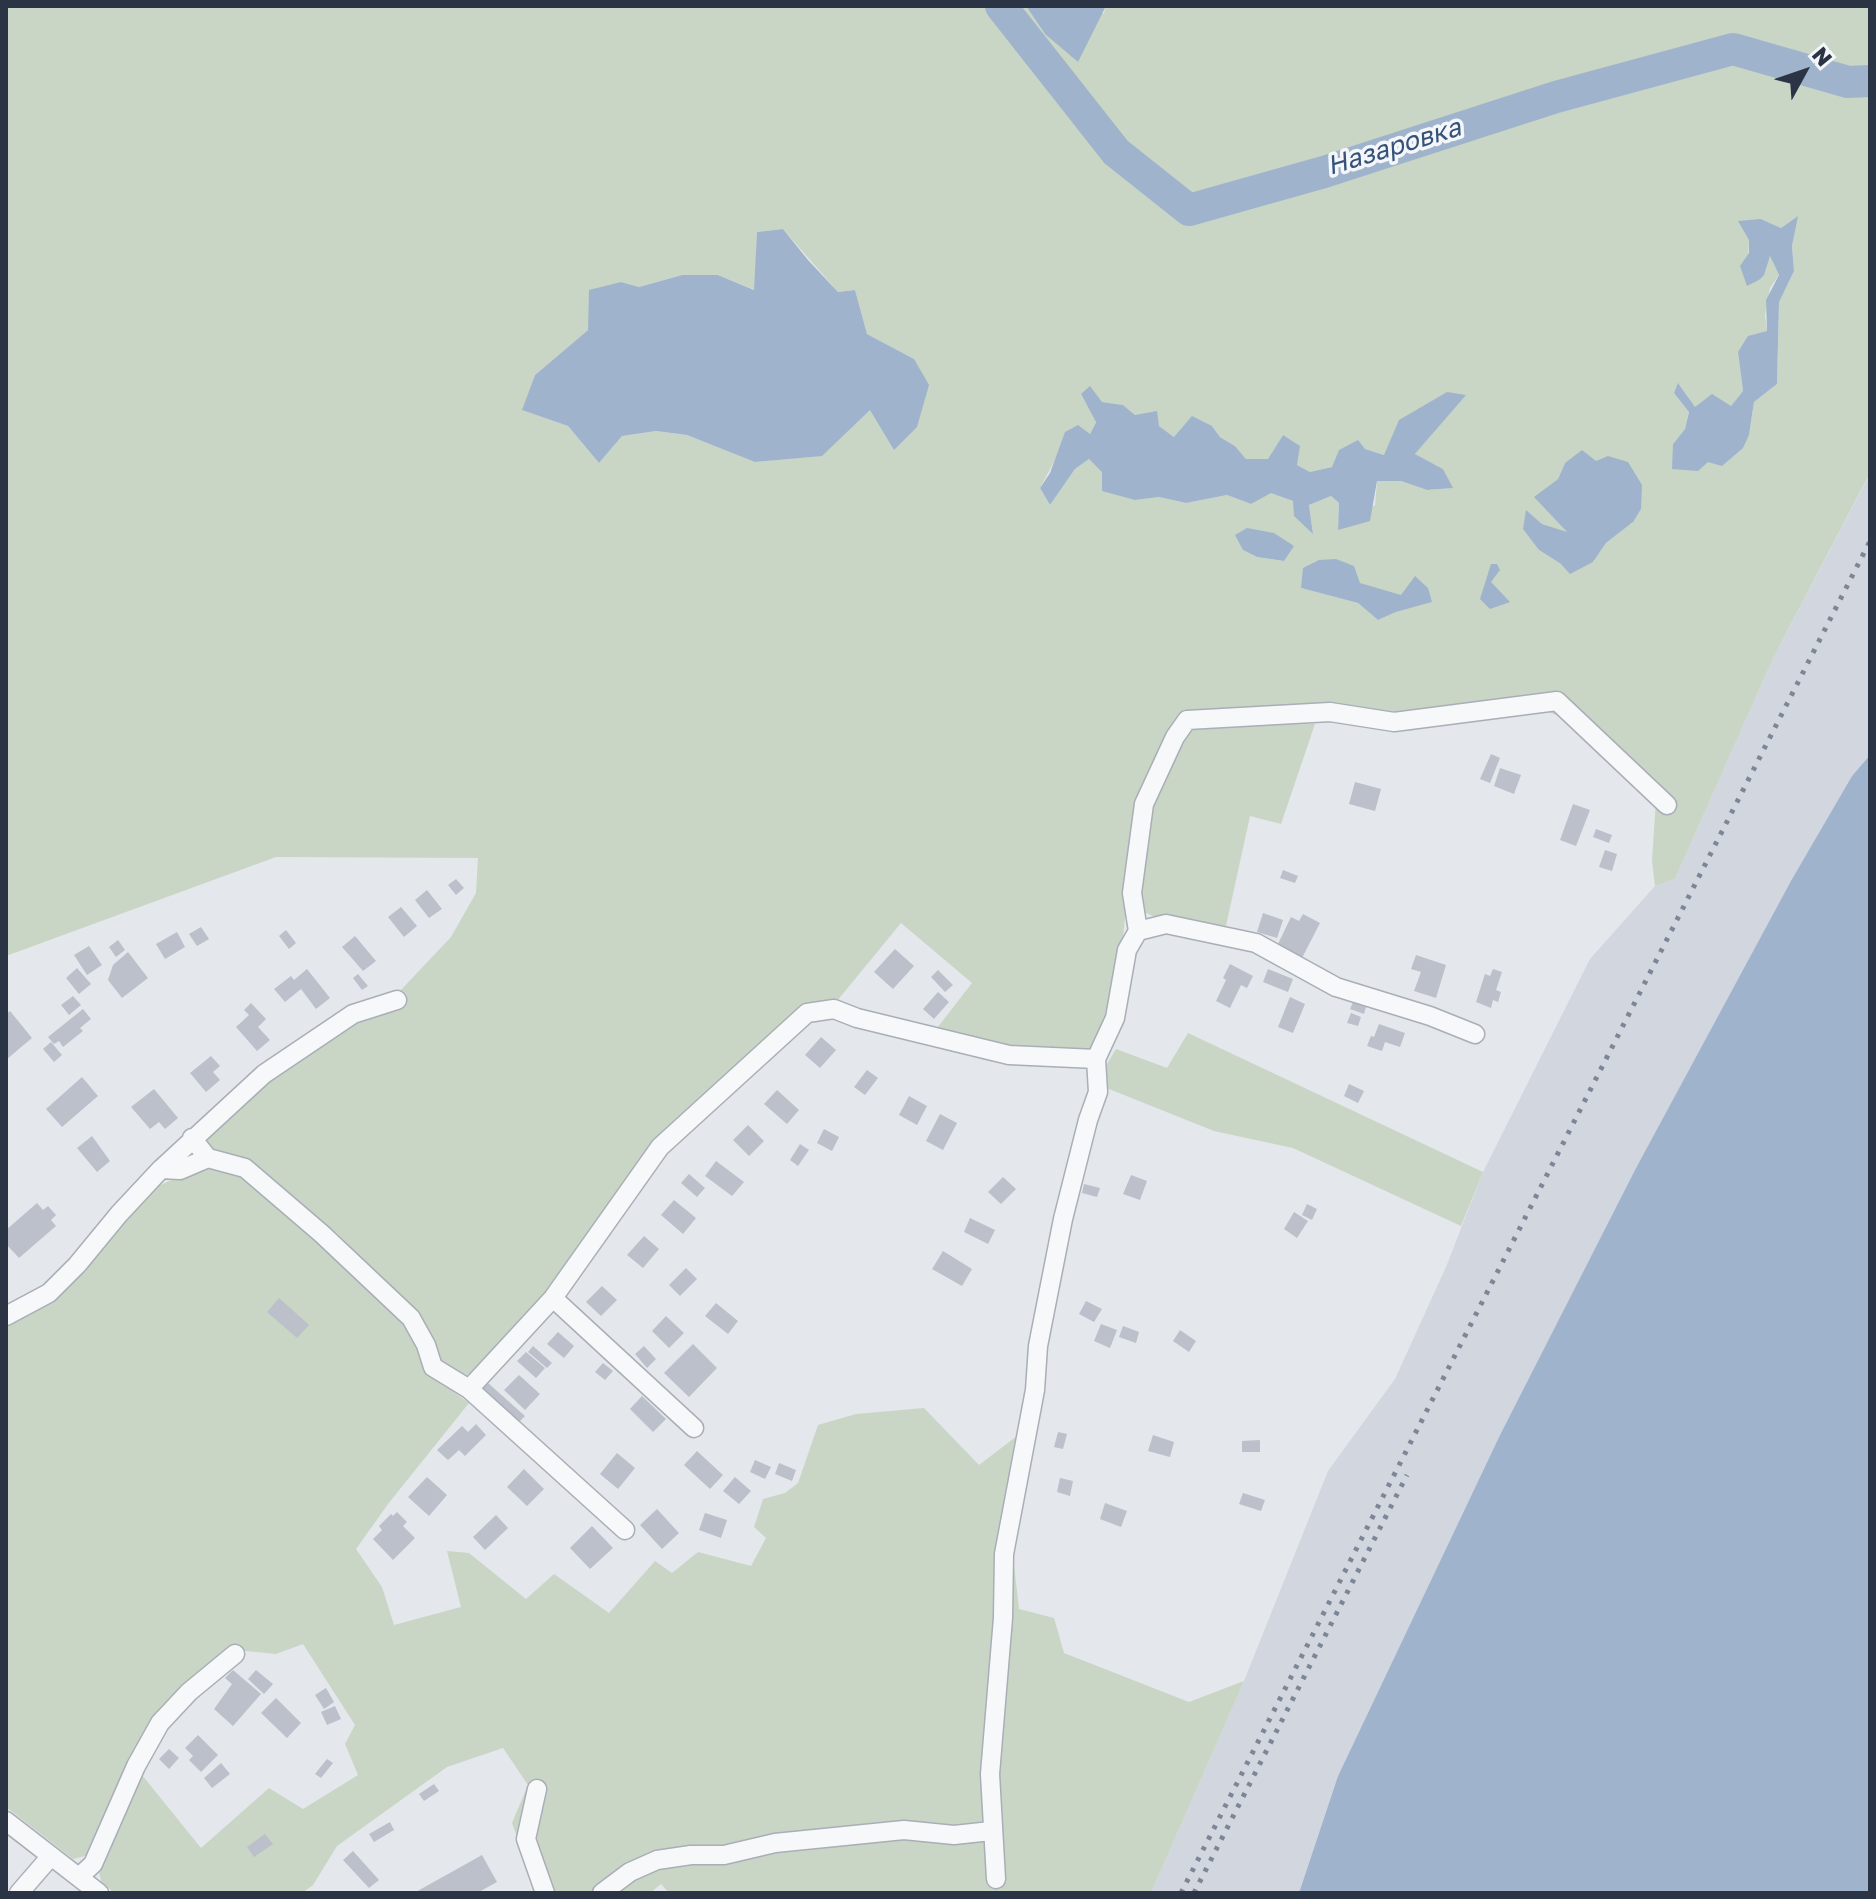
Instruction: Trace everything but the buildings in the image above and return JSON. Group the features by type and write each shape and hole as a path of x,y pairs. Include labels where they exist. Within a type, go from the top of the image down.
{"street":[{"path":"996,1879 990,1774 1003,1618 1004,1554 1035,1390 1038,1346 1047,1297 1066,1205 1098,1092 1096,1059 1115,1018 1127,950 1138,931 1132,893 1144,804 1175,737 1187,720 1330,712 1394,722 1557,701 1667,805"},
{"path":"1138,931 1166,924 1256,943 1336,987 1430,1016 1475,1034"},
{"path":"8,1309 49,1293 161,1169 264,1074 353,1014 397,1000"},
{"path":"469,1389 553,1298 660,1147 807,1013 834,1009 857,1018 1009,1055 1096,1059"},
{"path":"192,1138 208,1158 245,1168 322,1234 411,1318 426,1345 433,1367 469,1389 625,1530"},
{"path":"161,1169 180,1170 208,1158"},
{"path":"553,1298 694,1428"},
{"path":"80,1876 93,1864 104,1843 136,1766 160,1723 189,1692 235,1654"},
{"path":"537,1789 526,1839 545,1893"},
{"path":"6,1821 99,1893"},
{"path":"602,1893 630,1872 657,1860 691,1855 724,1855 775,1843 904,1830 954,1835 991,1831"},
{"path":"19,1893 51,1856"}],"shaded area":[{"path":"1870,474 1870,755 1852,776 1792,879 1636,1168 1500,1435 1338,1776 1299,1893 1151,1893 1244,1681 1328,1471 1395,1379 1446,1267 1483,1172 1590,959 1655,886 1675,879 1774,656"}],"green space":[{"path":"6,6 1026,6 1045,34 1104,13 1106,6 1870,6 1870,473 1774,656 1675,879 1655,886 1652,861 1656,800 1562,717 1546,711 1393,717 1333,707 1195,710 1173,732 1127,895 1122,949 1109,1015 1092,1048 1082,1054 1020,1049 934,1032 972,983 901,923 837,1001 720,1085 548,1292 473,1373 461,1376 442,1365 418,1318 338,1234 294,1201 212,1151 205,1142 210,1133 267,1078 355,1019 397,1008 400,991 451,937 476,893 478,858 276,857 6,956","holes":["1797,217 1792,246 1794,271 1779,301 1777,384 1754,402 1749,435 1708,462 1673,444 1685,429 1689,411 1674,393 1679,384 1695,408 1731,406 1743,391 1738,352 1767,331 1765,315 1770,288 1779,275 1770,255 1759,280 1747,285 1749,240 1761,219 1781,228","783,229 838,292 855,290 867,334 914,359 870,409 822,455 756,462 687,435 656,431 622,436 599,463 568,426 523,410 535,375 588,330 621,282 639,287 682,275 718,275 755,290 757,232","1081,394 1102,402 1123,405 1174,437 1212,426 1246,459 1268,460 1283,435 1297,465 1310,472 1332,467 1365,449 1384,455 1465,395 1415,454 1443,469 1452,488 1427,490 1401,481 1377,481 1375,505 1338,529 1339,503 1331,496 1309,505 1313,533 1293,501 1270,492 1251,504 1227,495 1186,503 1159,497 1135,500 1089,459 1075,469 1050,505 1040,488 1058,454 1090,434 1096,421","1596,461 1633,522 1606,543 1593,562 1561,564 1539,550 1526,511 1542,524 1568,533 1535,497 1558,479 1565,463","1294,545 1283,561 1257,557 1243,550","1360,583 1431,602 1378,620 1358,603 1301,588"]},
{"path":"1315,724 1281,824 1250,816 1226,926 1157,918 1142,911 1139,896 1151,804 1180,738 1195,727 1211,725"},
{"path":"1188,1033 1483,1172 1461,1226 1293,1148 1214,1131 1104,1087 1107,1064 1116,1049 1167,1068"},
{"path":"208,1167 236,1172 325,1244 414,1335 423,1362 437,1380 469,1403 356,1549 382,1587 394,1625 461,1607 447,1551 469,1553 526,1599 554,1574 609,1613 655,1561 672,1573 698,1552 751,1566 766,1538 754,1527 763,1499 785,1493 798,1483 818,1425 856,1414 924,1408 979,1465 1017,1436 1031,1443 1013,1556 1019,1609 1054,1618 1064,1653 1189,1702 1244,1681 1151,1893 669,1893 661,1884 650,1893 537,1893 512,1823 528,1785 503,1748 447,1767 337,1846 313,1885 302,1893 114,1893 101,1881 99,1871 142,1775 201,1848 269,1788 303,1809 358,1775 345,1744 355,1725 303,1644 276,1654 226,1649 187,1681 156,1715 100,1842 85,1856 73,1859 6,1807 6,1326 152,1189"}],"water":[{"path":"1026,6 1106,6 1078,62 1045,34"},
{"path":"1798,216 1792,246 1794,271 1779,302 1777,384 1754,402 1749,435 1743,448 1722,466 1708,462 1698,471 1672,469 1673,444 1685,429 1689,412 1674,393 1678,383 1695,407 1712,394 1731,406 1743,391 1738,352 1748,336 1767,331 1766,300 1779,275 1770,256 1764,275 1747,286 1740,266 1749,253 1749,240 1738,221 1761,219 1781,228"},
{"path":"783,229 838,292 855,290 867,334 914,359 929,385 917,427 894,450 870,410 822,456 755,462 687,435 656,431 622,436 599,463 568,426 522,410 535,375 588,330 589,290 621,282 639,287 682,275 718,275 754,290 757,232"},
{"path":"1090,386 1102,402 1123,405 1135,415 1157,411 1159,426 1174,437 1192,416 1212,426 1246,459 1268,459 1283,435 1300,446 1297,465 1310,472 1332,467 1339,450 1358,440 1365,449 1384,455 1399,420 1447,392 1466,395 1415,454 1443,469 1453,488 1427,490 1401,481 1377,481 1370,521 1338,530 1339,503 1331,496 1309,505 1313,534 1294,516 1293,501 1271,493 1251,504 1227,495 1186,503 1159,497 1135,500 1102,491 1102,472 1089,459 1075,469 1050,505 1040,488 1050,473 1065,432 1078,425 1090,434 1096,422 1081,394"},
{"path":"1582,450 1596,461 1608,456 1628,462 1642,485 1641,509 1633,522 1606,543 1593,562 1570,574 1539,550 1523,529 1526,510 1542,524 1567,532 1534,497 1558,479 1565,463"},
{"path":"1247,528 1274,533 1294,546 1284,561 1257,557 1243,550 1235,535"},
{"path":"1336,559 1354,566 1360,583 1401,595 1415,576 1428,588 1432,602 1378,620 1358,603 1301,588 1303,568 1319,560"},
{"path":"1491,564 1497,564 1500,570 1491,582 1510,602 1490,609 1480,599"},
{"path":"1870,755 1870,1893 1299,1893 1338,1776 1500,1435 1636,1168 1792,879 1852,776"}],"waterway":[{"name":"Назаровка","path":"1001,6 1116,152 1189,210 1324,172 1556,97 1733,49 1848,82 1870,81"}],"railway":[{"path":"1181,1893 1870,541"},
{"path":"1194,1893 1407,1475"}]}
